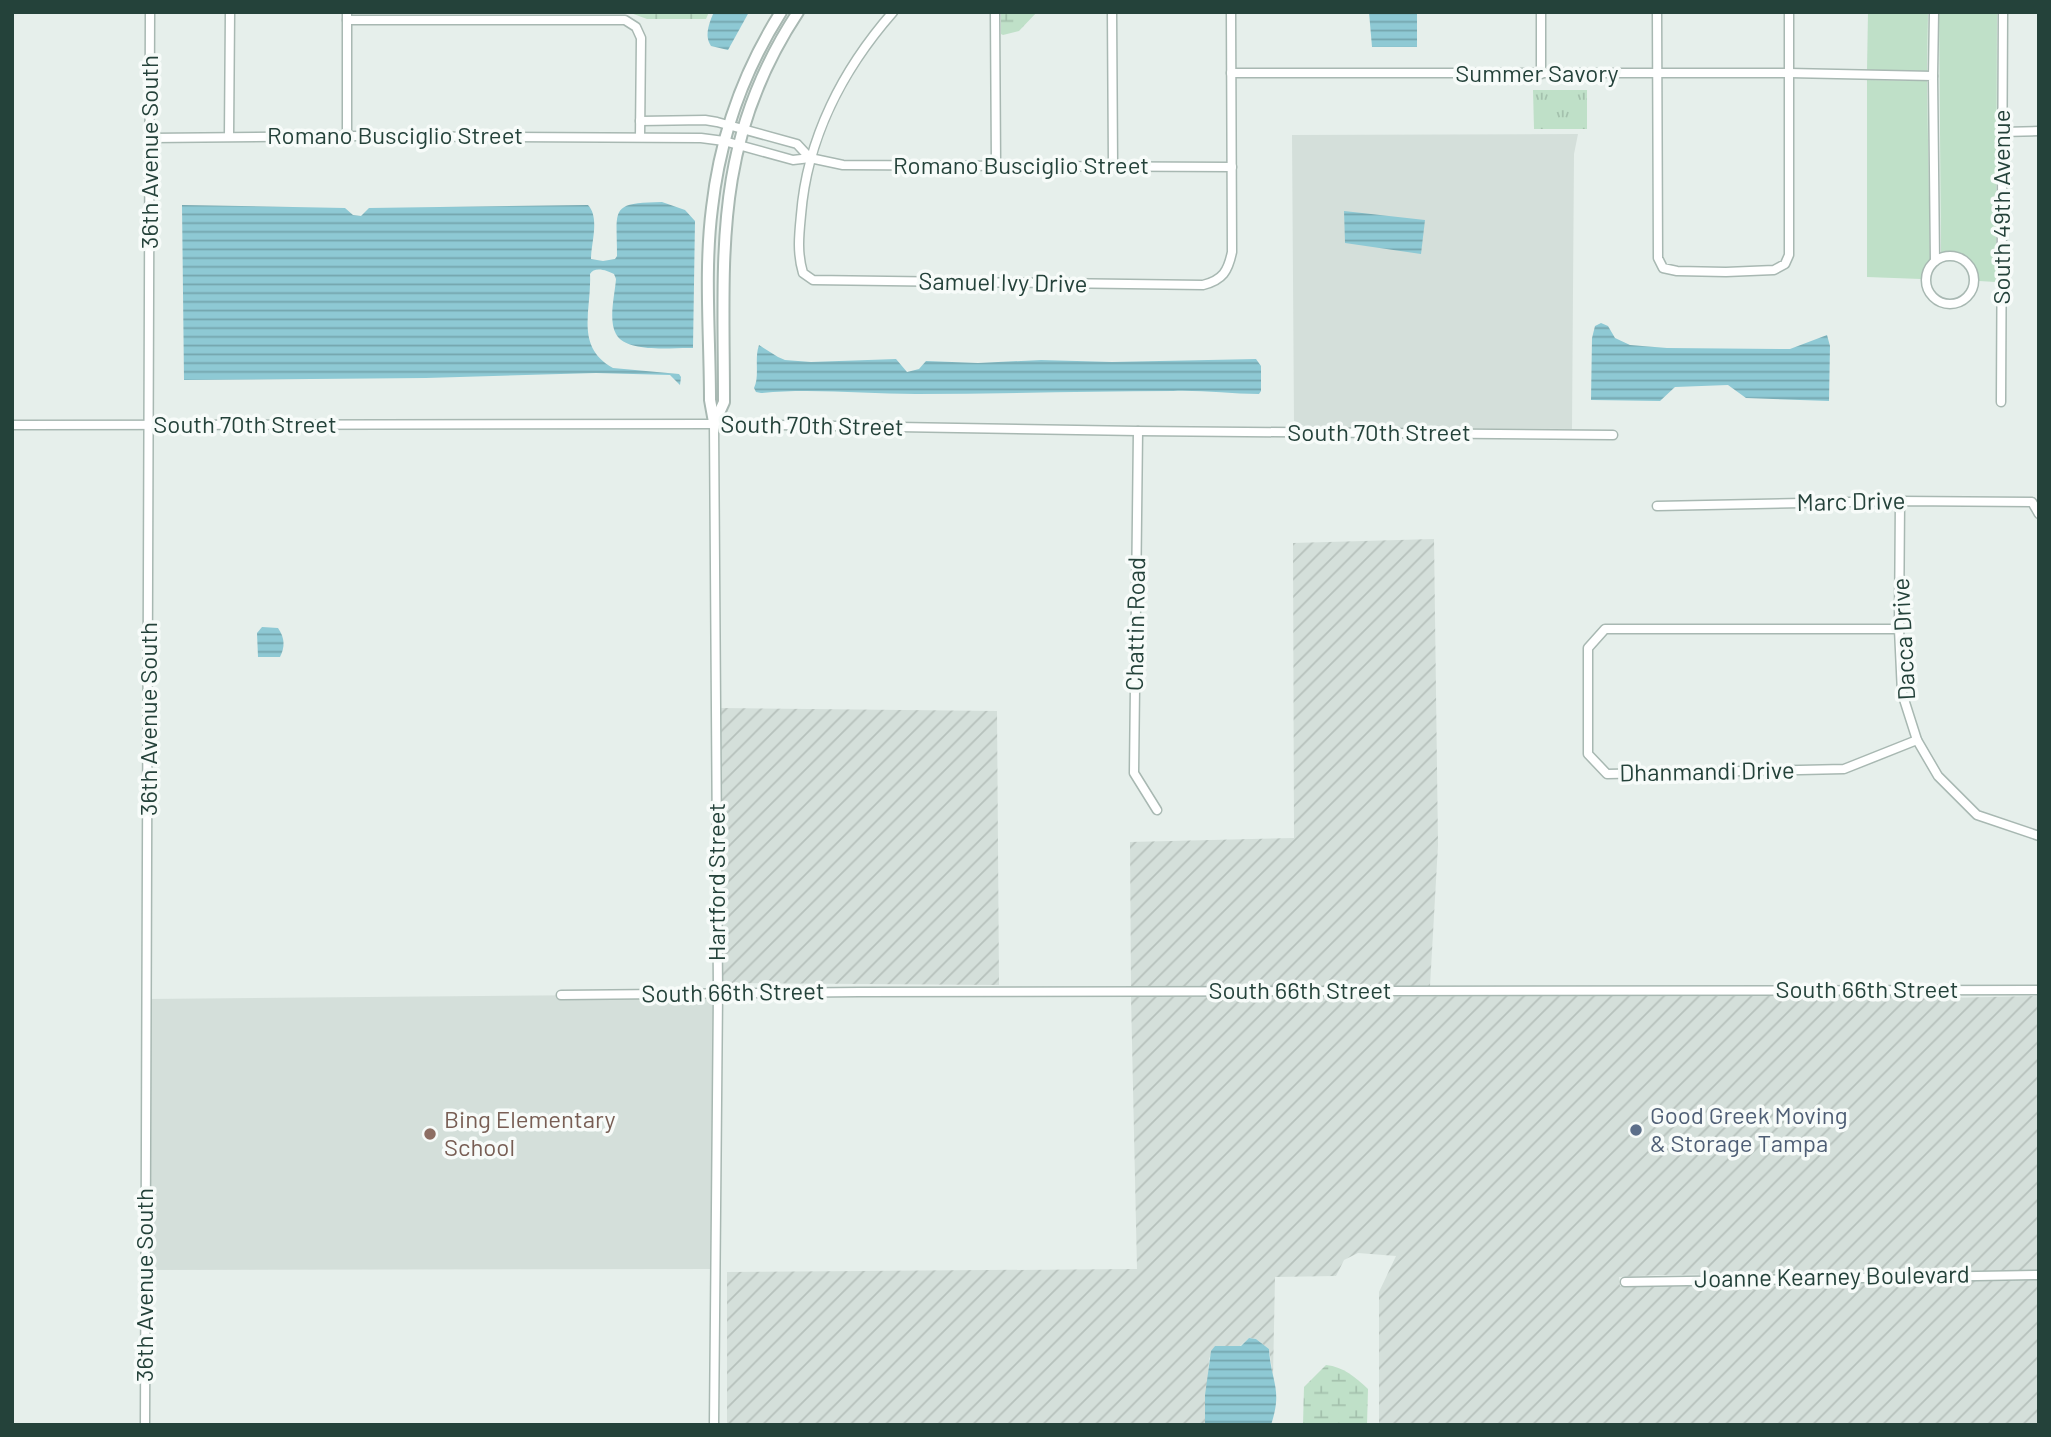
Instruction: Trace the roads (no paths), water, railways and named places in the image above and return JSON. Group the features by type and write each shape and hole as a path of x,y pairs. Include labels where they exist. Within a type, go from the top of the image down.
{"street":[{"name":"36th Avenue South","path":"145,1425 150,12"},
{"path":"229,136 230,12"},
{"path":"714,424 710,400 710,227 714,189 728,125 752,64 780,12"},
{"path":"714,424 724,401 725,223 737,145 765,68 798,12"},
{"name":"Samuel Ivy Drive","path":"893,12 861,51 845,77 810,158 802,198 798,246 803,273 813,280 1190,285 1215,282 1223,277 1233,252 1231,12"},
{"path":"996,12 996,165"},
{"path":"1112,12 1113,166"},
{"path":"1541,12 1541,74"},
{"path":"1657,12 1658,257 1663,268 1677,271 1726,272 1774,270 1784,264 1789,255 1789,12"},
{"path":"1934,12 1935,261 1930,267 1926,282 1932,296 1945,304 1960,302 1973,284 1973,275 1965,262 1950,257 1935,261"},
{"name":"South 49th Avenue","path":"2001,402 2003,12"},
{"path":"346,136 346,16 625,20 636,27 640,38 640,137"},
{"name":"Summer Savory","path":"1231,72 1657,75 1789,73 1933,76"},
{"name":"Romano Busciglio Street","path":"640,121 705,120 728,125 797,144 810,158"},
{"path":"2003,132 2039,131"},
{"name":"Romano Busciglio Street","path":"150,138 701,138 724,141 793,160 810,158 843,165 1232,167"},
{"name":"South 70th Street","path":"12,425 714,424 1138,432 1612,435"},
{"name":"Hartford Street","path":"714,424 718,993 714,1425"},
{"name":"Chattin Road","path":"1138,432 1134,773 1157,810"},
{"name":"Marc Drive","path":"1657,506 1900,501 2032,502 2039,514"},
{"name":"Dacca Drive","path":"1900,501 1899,629 1902,693 1917,740 1938,776 1977,815 2039,836"},
{"name":"Dhanmandi Drive","path":"1899,629 1605,629 1588,648 1588,754 1607,774 1844,769 1917,740"},
{"name":"South 66th Street","path":"561,995 2039,990"},
{"name":"Joanne Kearney Boulevard","path":"1625,1282 2039,1275"}],"water":[{"path":"714,12 749,12 728,50 711,46 709,42 708,29"},
{"path":"1369,12 1417,12 1417,47 1372,47"},
{"path":"662,202 685,210 695,221 693,348 640,347 622,340 616,334 612,322 616,279 614,274 598,269 590,274 589,338 601,359 613,368 679,374 680,385 670,375 596,373 426,378 184,380 182,205 345,208 353,215 361,216 369,208 588,205 594,217 591,259 603,261 615,259 617,256 617,218 624,207"},
{"path":"1344,211 1425,220 1421,254 1345,243"},
{"path":"1601,323 1608,326 1615,338 1630,345 1667,348 1790,349 1827,335 1830,346 1829,401 1746,398 1728,385 1675,387 1660,401 1591,400 1592,338 1595,326"},
{"path":"759,345 785,360 811,362 896,359 907,372 919,369 926,361 978,363 1256,359 1261,366 1261,391 1259,394 1184,391 761,393 754,388"},
{"path":"262,627 278,628 284,642 280,657 258,657 257,633"},
{"path":"1249,1338 1256,1339 1269,1349 1276,1394 1271,1425 1205,1425 1205,1395 1211,1351 1215,1346 1241,1346"}],"place":[{"name":"Good Greek Moving & Storage Tampa","path":"1636,1130"},
{"name":"Bing Elementary School","path":"430,1134"}]}
